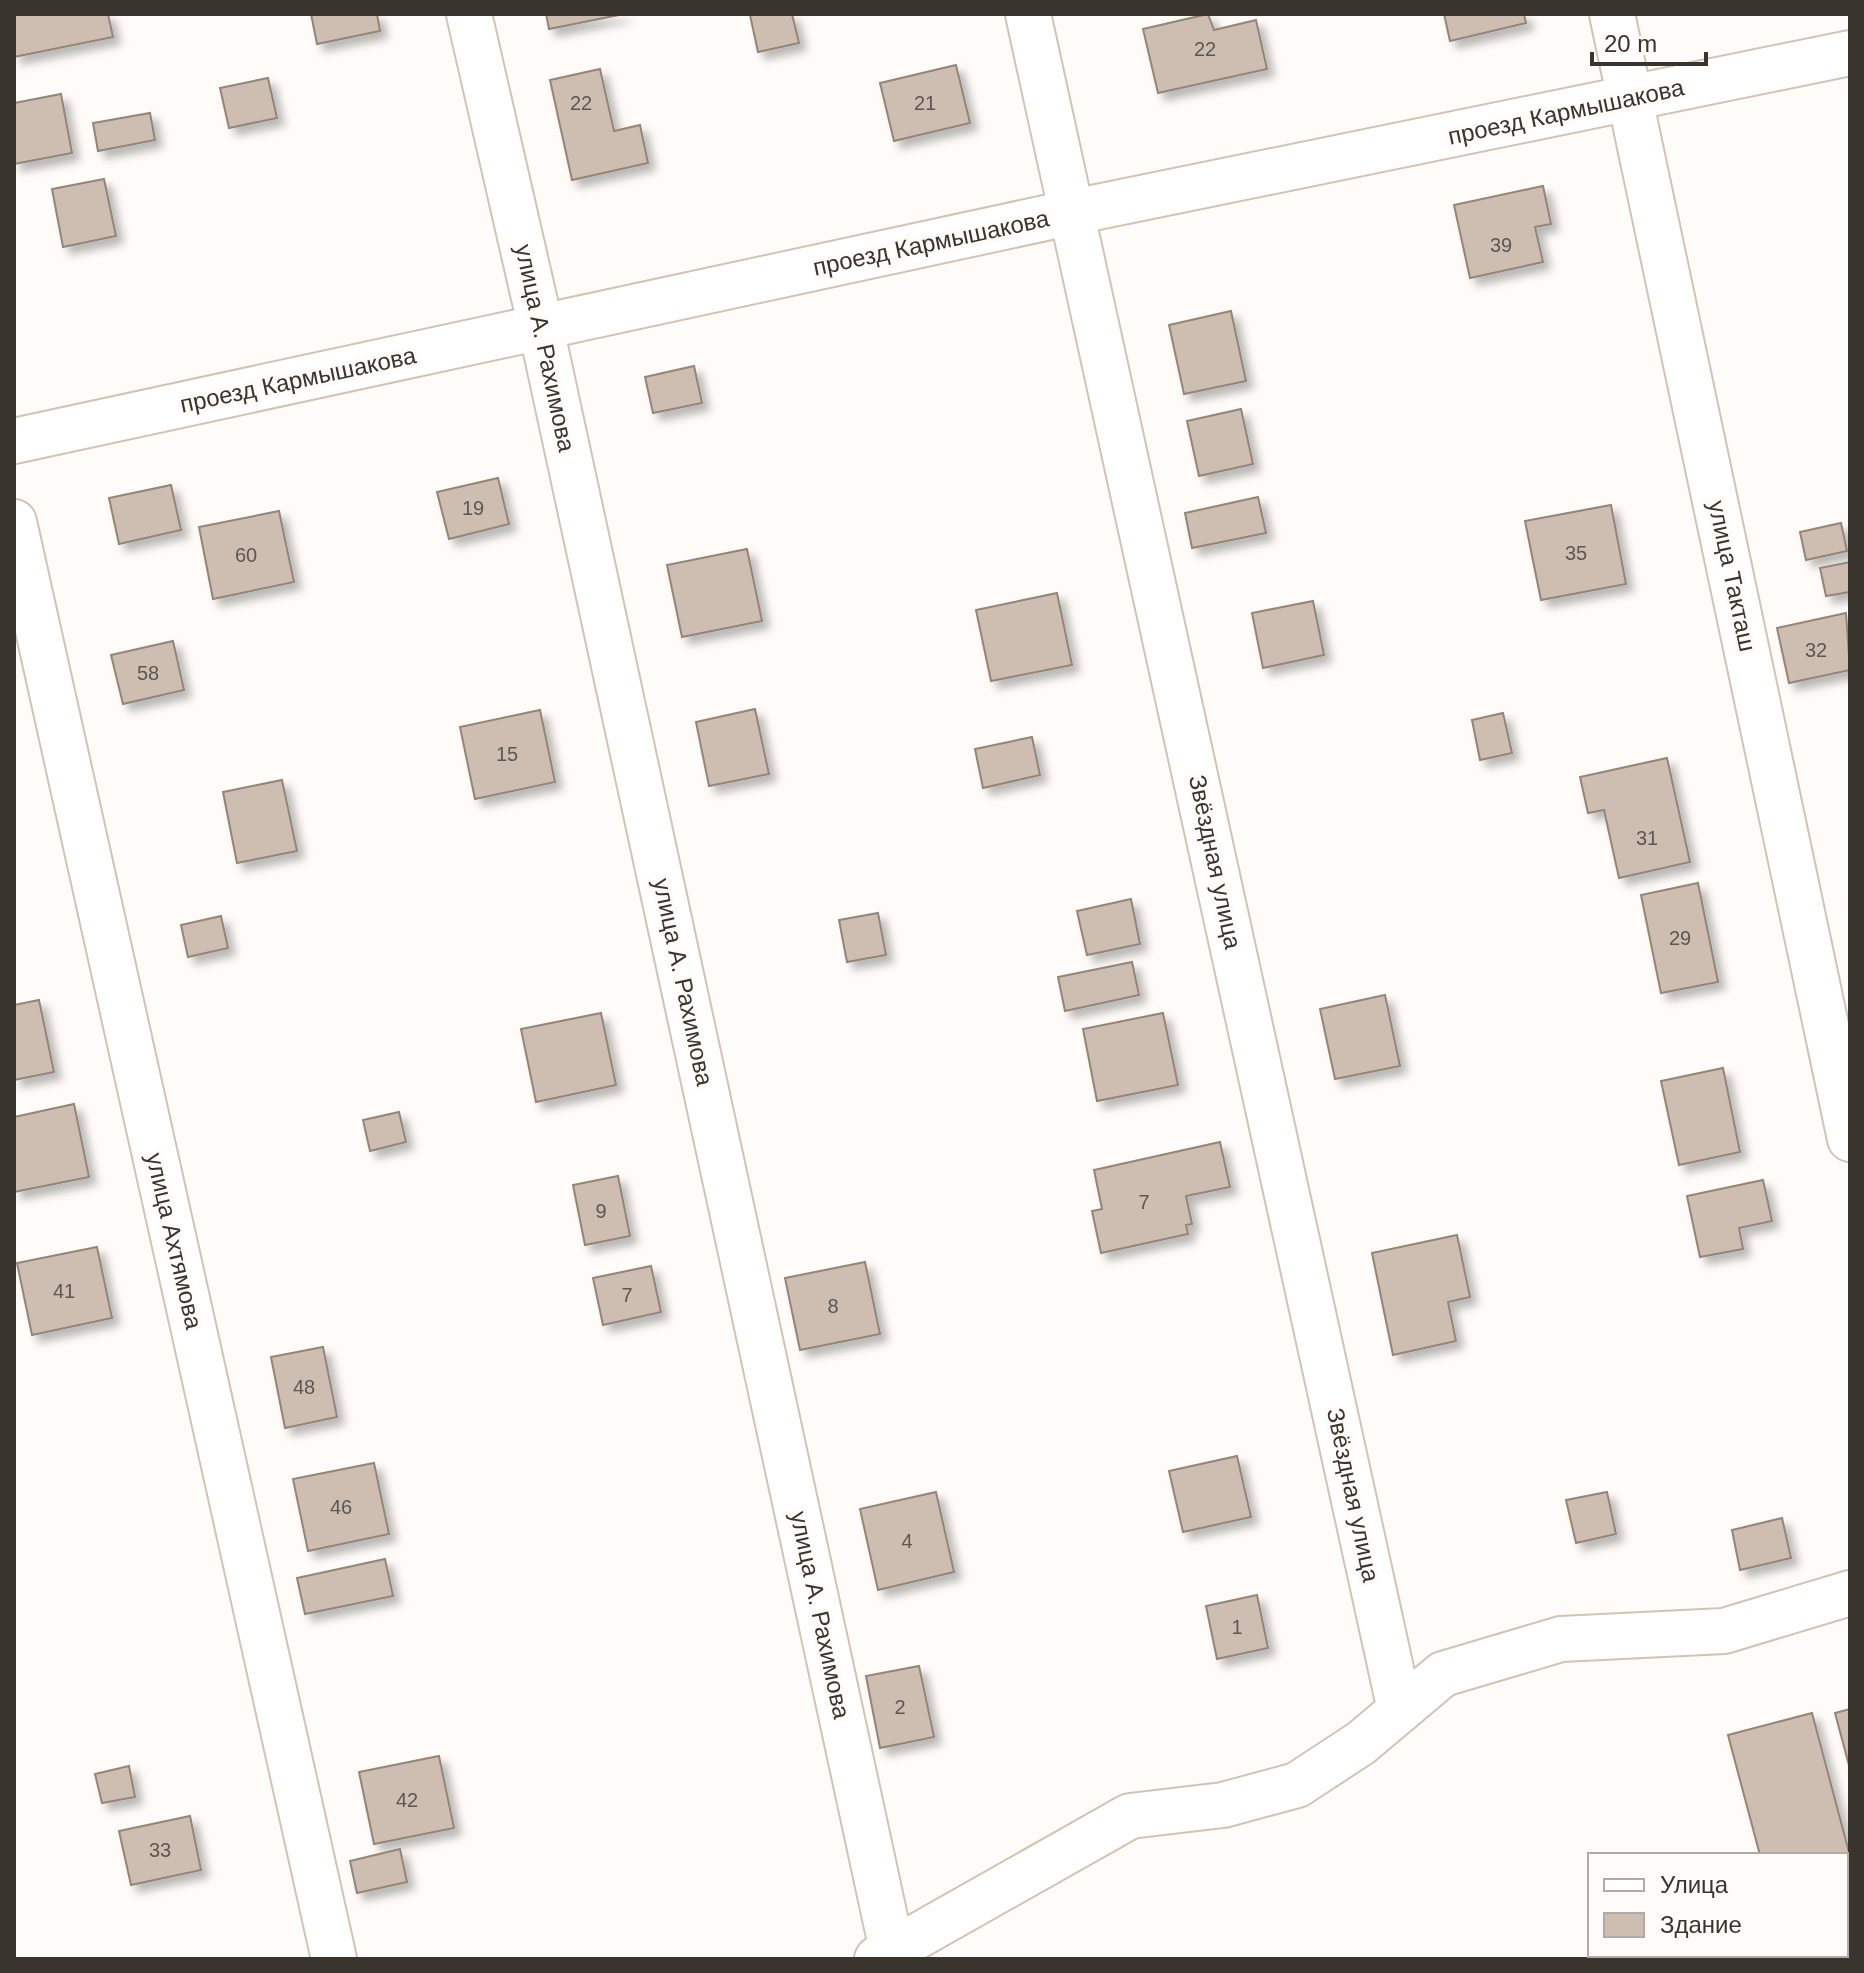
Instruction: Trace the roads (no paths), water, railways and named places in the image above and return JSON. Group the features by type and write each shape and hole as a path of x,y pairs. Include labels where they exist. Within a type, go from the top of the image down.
{"street":[{"name":"улица А. Рахимова","path":"469,14 541,328 884,1955"},
{"name":"Звёздная улица","path":"1028,14 1400,1710"},
{"name":"улица Такташ","path":"1612,14 1850,1139"},
{"name":"проезд Кармышакова","path":"14,441 1073,212 1850,53"},
{"name":"улица Ахтямова","path":"14,522 334,1959"},
{"path":"884,1955 1130,1816 1223,1805 1297,1785 1361,1743 1443,1674 1561,1639 1724,1631 1850,1593"}]}
